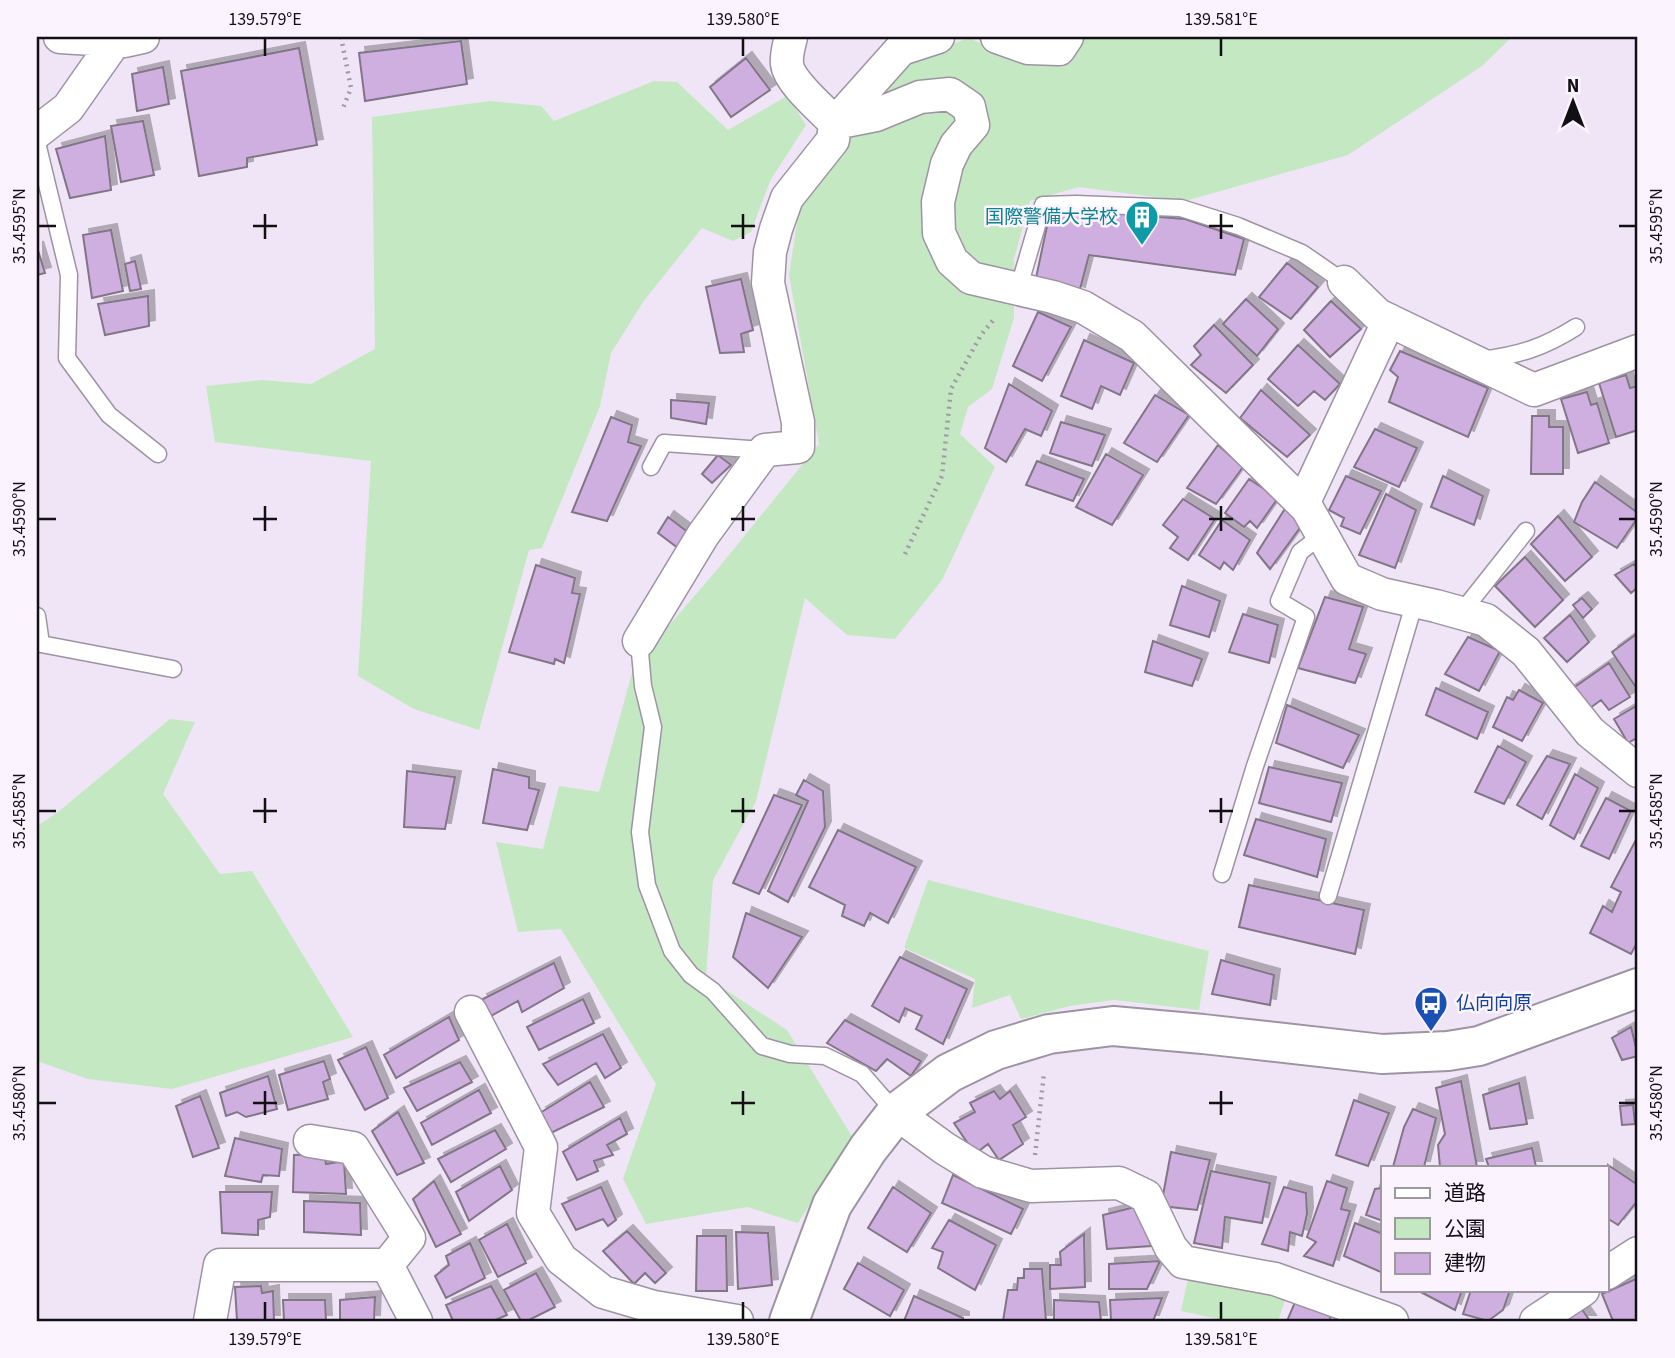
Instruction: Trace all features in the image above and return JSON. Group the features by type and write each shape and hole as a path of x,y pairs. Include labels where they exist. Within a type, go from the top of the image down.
{"street":[{"path":"60,37 129,39"},
{"path":"791,37 787,66 793,78 835,123"},
{"path":"639,641 703,535 765,450 798,447 798,422 768,283 770,251 787,198 833,140 835,123 901,49 938,37"},
{"path":"997,37 1059,49 1067,37"},
{"path":"37,132 68,108 129,39"},
{"path":"835,123 876,115 920,97 950,94 969,107 973,125 951,154 938,202 939,233 951,261 971,278 1053,297 1083,307 1132,336 1303,504 1347,579 1382,594 1486,620 1526,652 1590,732 1638,771"},
{"path":"1343,282 1378,315 1534,390 1638,351"},
{"path":"1303,504 1389,320"},
{"path":"789,1321 832,1205 868,1149 896,1113 949,1073 996,1050 1049,1034 1113,1026 1382,1054 1448,1051 1479,1046 1638,988"},
{"path":"471,1012 541,1147 533,1213 561,1259 603,1292 654,1307 737,1321"},
{"path":"896,1113 983,1172 1031,1186 1119,1183 1146,1196 1171,1248 1183,1262 1275,1279 1392,1321"},
{"path":"310,1141 353,1148 360,1159 409,1238 387,1265"},
{"path":"1608,1272 1638,1253"},
{"path":"210,1321 220,1265 387,1265"},
{"path":"387,1265 416,1321"},
{"path":"1536,1321 1580,1292"}],"lane":[{"path":"37,143 69,275 67,358 109,415 158,454"},
{"path":"1018,290 1043,205 1076,204 1181,208 1238,226 1302,253 1343,282"},
{"path":"1476,361 1517,356 1551,343 1576,327"},
{"path":"651,467 664,443 765,450"},
{"path":"1461,613 1526,531"},
{"path":"1222,874 1255,766 1306,617 1279,601 1300,552 1322,536"},
{"path":"1328,896 1415,601"},
{"path":"37,616 41,643 173,669"},
{"path":"639,641 643,686 653,726 640,832 647,885 672,951 691,975 713,991 762,1046 790,1054 825,1056 862,1074 896,1113"}],"path":[{"path":"341,37 351,88 342,108"},
{"path":"905,554 942,477 951,389 981,335 1018,290"},
{"path":"1031,1186 1049,1034"}],"green space":[{"path":"1085,37 1512,37 1482,66 1348,155 1185,201 1079,187 1030,201 1014,259 1014,318 992,389 968,407 960,434 995,467 942,580 895,639 847,635 805,598 756,801 713,880 706,977 787,1030 853,1138 798,1223 747,1207 646,1224 623,1179 656,1084 561,929 518,932 496,842 543,849 559,786 599,792 634,666 716,571 819,444 789,275 799,210 905,61 969,38 1023,62 1068,61"},
{"path":"654,81 677,82 728,130 787,96 806,125 770,181 751,232 733,241 702,228 643,302 611,353 600,406 542,548 529,550 479,730 414,709 358,676 371,461 215,442 206,386 262,380 311,384 375,349 372,117 490,101 541,106 554,121"},
{"path":"170,719 195,722 163,794 220,874 252,871 353,1037 172,1089 88,1079 37,1061 37,826 58,812"},
{"path":"928,880 1209,951 1199,1010 1114,1000 1070,1006 1021,1019 1010,995 972,1008 975,979 904,948"},
{"path":"1190,1269 1288,1291 1278,1321 1227,1321 1181,1311"}],"building":[{"path":"461,41 467,84 365,101 359,53"},
{"path":"299,48 317,145 247,158 247,167 199,176 181,71"},
{"path":"746,58 770,90 731,117 710,87"},
{"path":"163,67 169,104 137,111 132,74"},
{"path":"143,121 154,175 121,182 111,126"},
{"path":"105,136 111,190 70,198 56,149"},
{"name":"国際警備大学校","path":"1083,211 1185,219 1244,239 1235,275 1089,255 1079,293 1036,278 1050,212"},
{"path":"111,230 123,291 92,298 83,235"},
{"path":"37,247 45,273 37,275"},
{"path":"135,261 141,289 130,291 125,264"},
{"path":"1287,263 1318,287 1291,319 1259,297"},
{"path":"741,279 753,330 741,334 744,352 720,353 706,287"},
{"path":"148,296 149,326 105,335 98,304"},
{"path":"1246,299 1278,329 1257,356 1223,324"},
{"path":"1331,301 1361,329 1330,357 1304,330"},
{"path":"1038,312 1071,327 1042,381 1013,366"},
{"path":"1214,325 1253,365 1226,393 1191,365 1201,355 1194,346"},
{"path":"1084,340 1134,363 1120,395 1101,386 1092,409 1061,396"},
{"path":"1298,345 1340,384 1325,400 1314,391 1298,406 1268,379"},
{"path":"1400,351 1488,388 1468,437 1389,402 1398,377 1390,370"},
{"path":"1626,375 1630,388 1638,386 1638,430 1616,437 1599,383"},
{"path":"1009,384 1052,411 1041,436 1025,429 1006,462 985,448"},
{"path":"1261,390 1310,435 1287,457 1240,418"},
{"path":"1587,392 1591,405 1597,403 1609,443 1578,453 1561,399"},
{"path":"1155,395 1189,415 1157,462 1124,443"},
{"path":"671,400 709,403 706,424 671,418"},
{"path":"1532,416 1549,416 1549,427 1563,427 1563,474 1531,474"},
{"path":"611,417 632,425 628,442 641,446 607,521 572,512"},
{"path":"1061,422 1105,435 1092,466 1050,453"},
{"path":"1375,429 1417,448 1399,487 1354,467"},
{"path":"1218,445 1243,467 1216,504 1187,488"},
{"path":"1106,454 1143,475 1112,525 1076,507"},
{"path":"718,455 731,465 712,483 702,474"},
{"path":"1037,461 1084,479 1073,501 1026,485"},
{"path":"1346,476 1381,491 1360,534 1341,526 1344,518 1329,510"},
{"path":"1443,476 1483,496 1474,525 1431,507"},
{"path":"1249,479 1278,498 1257,528 1250,521 1244,527 1225,513"},
{"path":"1595,482 1638,513 1617,548 1574,522 1582,502"},
{"path":"1386,494 1416,510 1395,568 1359,555"},
{"path":"1183,499 1215,519 1188,560 1170,548 1178,537 1163,525"},
{"path":"1286,507 1302,525 1270,569 1257,553"},
{"path":"1558,516 1592,557 1565,581 1531,544"},
{"path":"668,517 689,533 678,548 658,533"},
{"path":"1222,520 1250,540 1233,570 1224,562 1220,569 1199,555"},
{"path":"1525,557 1563,600 1535,627 1495,586"},
{"path":"1634,564 1638,570 1638,587 1631,593 1615,575"},
{"path":"536,565 575,578 572,593 580,594 564,663 555,659 554,664 509,652"},
{"path":"1182,586 1220,601 1209,637 1170,625"},
{"path":"1325,597 1363,607 1349,649 1366,654 1355,683 1298,668"},
{"path":"1582,598 1592,609 1583,618 1573,605"},
{"path":"1243,614 1278,625 1269,663 1229,652"},
{"path":"1570,615 1589,642 1567,662 1544,638"},
{"path":"1638,633 1638,688 1637,689 1612,652"},
{"path":"1468,637 1500,651 1479,691 1445,674"},
{"path":"1153,641 1202,659 1192,686 1145,672"},
{"path":"1609,663 1630,697 1609,710 1601,700 1586,711 1569,691"},
{"path":"1436,688 1488,712 1477,739 1426,715"},
{"path":"1519,690 1543,703 1522,741 1493,727 1507,697 1513,700"},
{"path":"1287,705 1359,735 1343,768 1276,743"},
{"path":"1638,705 1638,740 1637,738 1628,743 1614,719"},
{"path":"1498,746 1526,762 1504,804 1475,792"},
{"path":"1547,756 1570,764 1542,819 1517,805"},
{"path":"1269,767 1342,783 1331,822 1259,803"},
{"path":"493,769 529,777 529,788 539,790 527,830 483,823"},
{"path":"407,771 455,777 445,829 404,827"},
{"path":"1575,774 1598,788 1574,839 1550,825"},
{"path":"804,780 823,791 825,827 788,902 768,891 808,801 796,795"},
{"path":"774,795 802,805 759,894 733,883"},
{"path":"1606,798 1631,811 1609,859 1581,846"},
{"path":"1256,819 1326,839 1317,877 1244,855"},
{"path":"838,830 916,867 888,923 870,913 864,926 842,916 845,905 809,887"},
{"path":"1638,836 1638,941 1631,954 1590,933 1603,906 1612,912 1621,892 1611,887"},
{"path":"1249,885 1364,910 1355,954 1239,927"},
{"path":"746,913 802,937 768,988 733,957"},
{"path":"900,957 967,989 943,1044 916,1029 922,1016 905,1008 899,1022 872,1006"},
{"path":"1221,960 1274,975 1270,1005 1212,994"},
{"path":"554,963 564,988 522,1012 518,1001 491,1016 481,1000"},
{"path":"583,999 594,1023 539,1050 527,1027"},
{"path":"449,1017 459,1040 396,1078 384,1055"},
{"path":"845,1020 921,1061 911,1076 887,1059 876,1071 827,1043"},
{"path":"1631,1027 1638,1056 1622,1060 1612,1038"},
{"path":"603,1034 621,1068 605,1078 596,1063 558,1085 543,1064"},
{"path":"366,1047 388,1098 365,1110 338,1060"},
{"path":"324,1061 330,1079 323,1082 328,1099 288,1110 279,1075"},
{"path":"460,1062 472,1082 417,1111 404,1088"},
{"path":"268,1076 277,1109 246,1117 237,1112 226,1116 220,1093"},
{"path":"1461,1081 1477,1166 1440,1166 1438,1145 1445,1134 1436,1088"},
{"path":"590,1082 604,1107 551,1133 540,1113"},
{"path":"1519,1083 1527,1124 1490,1129 1483,1095"},
{"path":"479,1090 491,1113 432,1145 421,1123"},
{"path":"994,1091 1000,1099 1010,1091 1026,1117 1013,1125 1023,1144 999,1160 988,1144 975,1154 954,1123 975,1112 970,1103"},
{"path":"200,1096 219,1148 193,1157 176,1106"},
{"path":"1354,1100 1389,1113 1368,1166 1336,1155"},
{"path":"1633,1105 1635,1124 1622,1125 1620,1106"},
{"path":"1413,1109 1436,1118 1424,1166 1393,1166 1404,1127"},
{"path":"398,1112 424,1163 397,1175 372,1131"},
{"path":"620,1118 627,1134 607,1145 613,1155 594,1161 598,1171 577,1180 563,1152"},
{"path":"495,1130 506,1149 451,1182 438,1159"},
{"path":"235,1138 282,1149 279,1176 263,1175 261,1182 225,1176"},
{"path":"1532,1148 1536,1166 1489,1166 1486,1159"},
{"path":"1171,1152 1210,1160 1197,1210 1161,1206"},
{"path":"324,1154 326,1164 344,1161 346,1194 293,1192 294,1155"},
{"path":"500,1166 512,1190 469,1221 456,1192"},
{"path":"1608,1166 1638,1185 1638,1200 1618,1225 1608,1219"},
{"path":"1211,1171 1270,1183 1262,1223 1225,1217 1222,1248 1194,1243"},
{"path":"953,1175 1023,1209 1011,1234 942,1203"},
{"path":"434,1181 461,1234 436,1247 413,1199"},
{"path":"1327,1181 1347,1188 1341,1209 1350,1211 1333,1266 1304,1256 1316,1242 1307,1237"},
{"path":"601,1187 616,1220 608,1226 603,1219 576,1230 562,1204"},
{"path":"893,1187 931,1213 907,1252 868,1228"},
{"path":"1284,1187 1306,1193 1307,1214 1302,1236 1290,1232 1288,1251 1262,1244"},
{"path":"1381,1188 1381,1220 1366,1215 1375,1189"},
{"path":"220,1192 272,1192 270,1217 258,1220 258,1235 222,1233"},
{"path":"304,1201 360,1203 361,1235 304,1232"},
{"path":"1139,1206 1151,1246 1107,1249 1103,1215"},
{"path":"949,1220 996,1245 975,1290 938,1268 943,1252 932,1248"},
{"path":"1355,1223 1381,1233 1381,1272 1344,1256"},
{"path":"507,1224 526,1263 498,1277 479,1240"},
{"path":"627,1231 666,1273 655,1283 645,1273 634,1284 603,1251"},
{"path":"736,1232 768,1233 772,1285 738,1289"},
{"path":"1084,1234 1085,1287 1050,1289 1050,1265 1061,1265 1060,1252"},
{"path":"697,1236 726,1236 727,1291 696,1291"},
{"path":"470,1243 485,1278 446,1298 435,1276 449,1265 446,1256"},
{"path":"1160,1261 1147,1289 1109,1289 1109,1264"},
{"path":"858,1263 904,1290 890,1316 844,1289"},
{"path":"1024,1269 1042,1269 1046,1321 1003,1321 1008,1290 1017,1290 1018,1278 1024,1278"},
{"path":"536,1273 555,1307 527,1321 521,1321 504,1290"},
{"path":"1638,1278 1638,1321 1613,1321 1602,1294"},
{"path":"261,1286 262,1293 273,1291 274,1321 237,1321 235,1287"},
{"path":"491,1286 507,1315 493,1321 453,1321 446,1305"},
{"path":"1421,1292 1461,1292 1455,1310"},
{"path":"1470,1292 1509,1292 1503,1310 1488,1321 1463,1314"},
{"path":"1298,1295 1333,1312 1329,1321 1287,1321"},
{"path":"914,1296 963,1318 963,1321 904,1321"},
{"path":"375,1297 374,1321 340,1321 340,1300"},
{"path":"1162,1298 1153,1321 1111,1321 1110,1300"},
{"path":"283,1300 325,1300 326,1321 284,1321"},
{"path":"1054,1300 1099,1302 1101,1321 1054,1321"},
{"path":"1579,1305 1590,1321 1557,1321"}],"place":[{"name":"国際警備大学校","path":"1142,247"},
{"name":"仏向向原","path":"1431,1033"}]}
